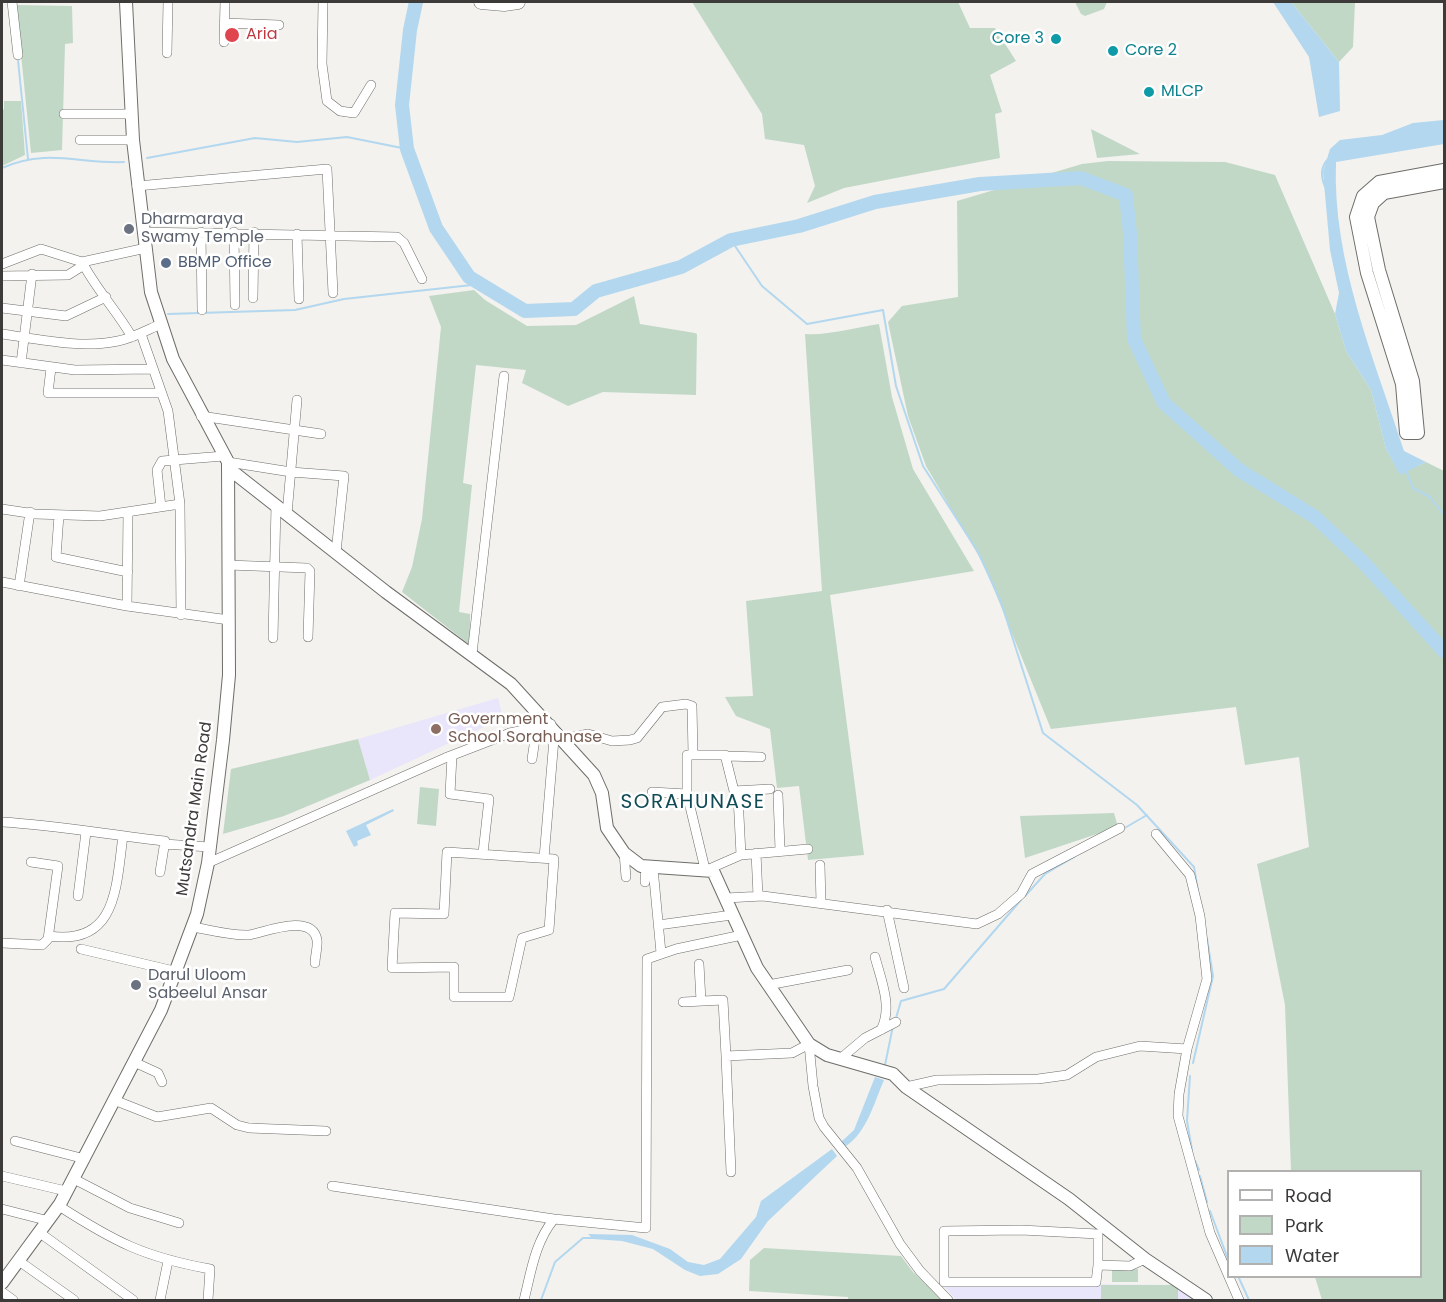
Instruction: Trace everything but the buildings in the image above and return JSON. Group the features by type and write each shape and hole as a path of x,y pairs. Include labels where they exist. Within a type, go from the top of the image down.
{"main road":[{"path":"481,2 509,3"}],"street":[{"path":"12,2 18,55"},
{"path":"126,2 137,186 152,292 173,359 227,462 276,506 511,684 557,732 598,783 607,828 624,853 650,867 707,869 741,855 808,849"},
{"path":"167,53 168,2"},
{"path":"224,42 225,2"},
{"path":"323,2 322,75 327,101 340,111 354,113 371,85"},
{"path":"224,23 279,25"},
{"path":"64,114 131,114"},
{"path":"80,140 133,140"},
{"path":"137,186 323,168 329,173 333,293"},
{"path":"1412,433 1416,393 1367,273 1356,217 1363,196 1378,182 1444,170"},
{"path":"1400,357 1379,270 1369,212 1376,199 1389,191 1444,182"},
{"path":"143,232 254,232 397,237 404,243 422,279"},
{"path":"201,232 202,310"},
{"path":"234,232 235,305"},
{"path":"253,298 254,232"},
{"path":"297,234 299,299"},
{"path":"2,276 68,275 83,264 146,248"},
{"path":"2,264 41,249 83,264 91,280 136,335 153,369 168,411 180,504 181,615"},
{"path":"21,363 32,274"},
{"path":"2,308 66,316 106,297"},
{"path":"2,334 106,343 136,335 161,324"},
{"path":"2,360 51,368 130,371 153,369"},
{"path":"51,368 48,393 161,393"},
{"path":"472,654 504,376"},
{"path":"287,514 297,400"},
{"path":"201,416 321,434"},
{"path":"161,507 158,470 162,461 175,458 344,476 336,552"},
{"name":"Mutsandra Main Road","path":"2,1283 49,1221 85,1159 161,1010 174,971 193,927 208,863 229,675 227,462"},
{"path":"2,509 59,515 100,516 180,504"},
{"path":"273,638 276,506"},
{"path":"19,586 30,512"},
{"path":"127,606 128,513"},
{"path":"59,515 56,556 128,572"},
{"path":"228,565 303,568 310,571 308,638"},
{"path":"2,582 127,606 228,620"},
{"path":"208,863 452,756 510,733 537,726 557,732 588,734 612,741 630,740 637,738 662,707 686,704 692,706 693,754"},
{"path":"532,759 537,726"},
{"path":"544,858 554,739 557,732"},
{"path":"761,757 689,754 686,758 687,794 707,869 720,882 732,915 768,985 809,1044 817,1051 893,1074 906,1087 1069,1199 1145,1259 1206,1300"},
{"path":"452,756 450,794 489,799 483,853"},
{"path":"727,756 732,790 774,792 780,850"},
{"path":"652,792 687,794"},
{"path":"738,796 741,855"},
{"path":"2,822 46,824 86,832 165,841 160,872"},
{"path":"726,898 758,896 887,910 967,924 988,920 1021,894 1032,874 1120,828"},
{"path":"78,896 86,832"},
{"path":"1156,834 1190,874 1200,916 1208,979 1187,1049 1179,1094 1178,1116 1210,1233 1227,1272"},
{"path":"49,936 67,939 79,936 100,922 109,912 114,902 123,836"},
{"path":"164,844 209,847"},
{"path":"447,852 544,858 554,859 549,930 522,938 509,997 454,997 454,967 392,968 395,913 444,914 447,852"},
{"path":"624,853 626,877"},
{"path":"756,853 758,896"},
{"path":"2,943 42,945 49,936 58,866 31,862"},
{"path":"820,865 821,903"},
{"path":"645,882 650,867"},
{"path":"650,867 661,953"},
{"path":"887,910 904,988"},
{"path":"658,925 732,915"},
{"path":"193,927 247,935 282,926 302,928 312,932 317,938 315,963"},
{"path":"332,1185 554,1219 646,1228 647,959 661,953 742,935"},
{"path":"81,949 174,971"},
{"path":"875,957 886,1001 885,1015 880,1030"},
{"path":"699,964 701,1001"},
{"path":"768,985 848,970"},
{"path":"683,1002 723,1000 731,1172"},
{"path":"840,1059 865,1038 893,1024"},
{"path":"726,1056 792,1053 809,1044"},
{"path":"809,1044 819,1118 857,1168 900,1244 920,1271 948,1300"},
{"path":"906,1087 938,1080 1038,1079 1067,1075 1096,1057 1140,1046 1187,1049"},
{"path":"134,1062 158,1073 162,1082"},
{"path":"114,1100 156,1117 211,1108 237,1125 249,1128 326,1131"},
{"path":"15,1141 85,1159"},
{"path":"2,1176 66,1191"},
{"path":"74,1179 130,1208 179,1223"},
{"path":"59,1206 114,1240 168,1261 210,1269 208,1300"},
{"path":"2,1209 49,1221"},
{"path":"524,1300 537,1249 545,1230 554,1219"},
{"path":"1021,1230 1098,1234 1098,1265 1096,1282 944,1282 944,1231 1021,1230"},
{"path":"40,1233 133,1300"},
{"path":"1098,1265 1130,1266 1145,1259"},
{"path":"160,1300 168,1261"},
{"path":"19,1262 74,1300"},
{"path":"1229,1278 1239,1300"},
{"path":"2,1292 13,1300"}],"shaded area":[{"name":"Government School Sorahunase","path":"498,698 503,718 370,780 358,739"},
{"path":"941,1283 1178,1285 1197,1300 956,1300"}],"green space":[{"path":"692,2 958,2 970,28 995,28 1016,61 990,75 1002,112 995,114 1000,158 844,188 807,203 815,186 804,145 765,139 762,114"},
{"path":"1075,2 1107,2 1104,9 1085,16 1081,14"},
{"path":"1291,2 1355,2 1353,47 1339,62"},
{"path":"16,5 72,6 73,43 65,44 62,150 31,153"},
{"path":"4,101 21,101 25,155 2,166 2,110"},
{"path":"1091,129 1140,154 1097,158"},
{"path":"1108,161 1225,162 1275,175 1335,314 1346,351 1371,390 1386,449 1400,474 1426,462 1444,471 1444,1300 1322,1300 1315,1278 1422,1278 1422,1170 1291,1170 1285,1005 1257,864 1309,847 1299,757 1245,765 1236,707 1051,729 984,565 926,466 908,416 888,322 902,306 958,297 957,201 1082,164"},
{"path":"474,290 485,300 527,326 576,325 634,296 640,324 697,334 696,395 603,392 568,406 522,383 526,370 476,365 463,483 472,485 459,612 470,614 470,645 402,592 412,567 422,519 441,327 429,296"},
{"path":"879,324 892,397 913,469 974,571 830,595 864,855 808,860 799,786 777,788 770,729 736,716 725,697 753,696 746,601 822,591 805,334 832,333"},
{"path":"358,739 370,780 284,816 223,834 231,769"},
{"path":"420,787 439,789 436,826 417,824"},
{"path":"1114,813 1118,827 1025,858 1020,816"},
{"path":"764,1248 901,1256 913,1272 943,1300 848,1300 848,1297 749,1291 750,1260"},
{"path":"1112,1269 1138,1269 1138,1282 1112,1282"},
{"path":"1101,1285 1178,1285 1178,1300 1101,1300"}],"water":[{"path":"1273,2 1291,2 1339,62 1340,111 1319,117 1309,57"},
{"path":"1444,120 1444,144 1336,162 1341,236 1357,309 1404,451 1426,462 1400,475 1386,449 1371,390 1346,351 1335,314 1339,293 1330,250 1323,172 1330,149 1340,140 1382,135 1413,123"},
{"path":"393,809 394,811 366,825 371,835 357,841 358,845 354,847 346,831"},
{"path":"875,1077 884,1080 873,1107 865,1125 846,1146 841,1142 854,1130"},
{"path":"832,1149 837,1156 768,1221 741,1259 718,1274 700,1276 685,1270 653,1249 622,1241 593,1239 588,1234 632,1235 670,1249 688,1262 704,1265 720,1259 756,1217 761,1201"}],"waterway":[{"path":"416,2 410,30 402,105 407,149 436,228 469,277 525,311 574,309 596,291 681,267 731,240 799,226 875,202 980,184 1081,178 1126,195 1130,233 1134,339 1164,403 1239,470 1315,517 1362,561 1444,651"},
{"path":"18,60 28,159"},
{"path":"147,158 255,138 297,142 347,137 407,149"},
{"path":"2,168 19,162 49,158 124,162"},
{"path":"1325,187 1322,173 1328,159"},
{"path":"731,240 762,286 807,324 883,310 896,386 923,466 978,552 1001,602 1043,733 1137,805 1194,867 1198,891"},
{"path":"168,314 295,310 344,299 481,284"},
{"path":"1406,471 1413,488 1430,497 1444,515"},
{"path":"1123,829 1147,815"},
{"path":"1025,896 1045,874 1074,857"},
{"path":"896,1018 901,1001 944,989 1021,900"},
{"path":"1193,1063 1213,976 1207,939"},
{"path":"885,1065 893,1026"},
{"path":"1190,1076 1187,1121 1192,1150"},
{"path":"1195,1161 1199,1170"},
{"path":"1200,1176 1207,1202"},
{"path":"1210,1211 1227,1256"},
{"path":"541,1300 555,1262 583,1238 595,1238"},
{"path":"1239,1278 1249,1300"}],"place":[{"name":"Aria","path":"232,35"},
{"name":"Core 3","path":"1056,39"},
{"name":"Core 2","path":"1113,51"},
{"name":"MLCP","path":"1149,92"},
{"name":"Dharmaraya Swamy Temple","path":"129,229"},
{"name":"BBMP Office","path":"166,263"},
{"name":"Government School Sorahunase","path":"436,729"},
{"name":"Darul Uloom Sabeelul Ansar","path":"136,985"}],"district":[{"name":"SORAHUNASE","path":"693,803"}]}
